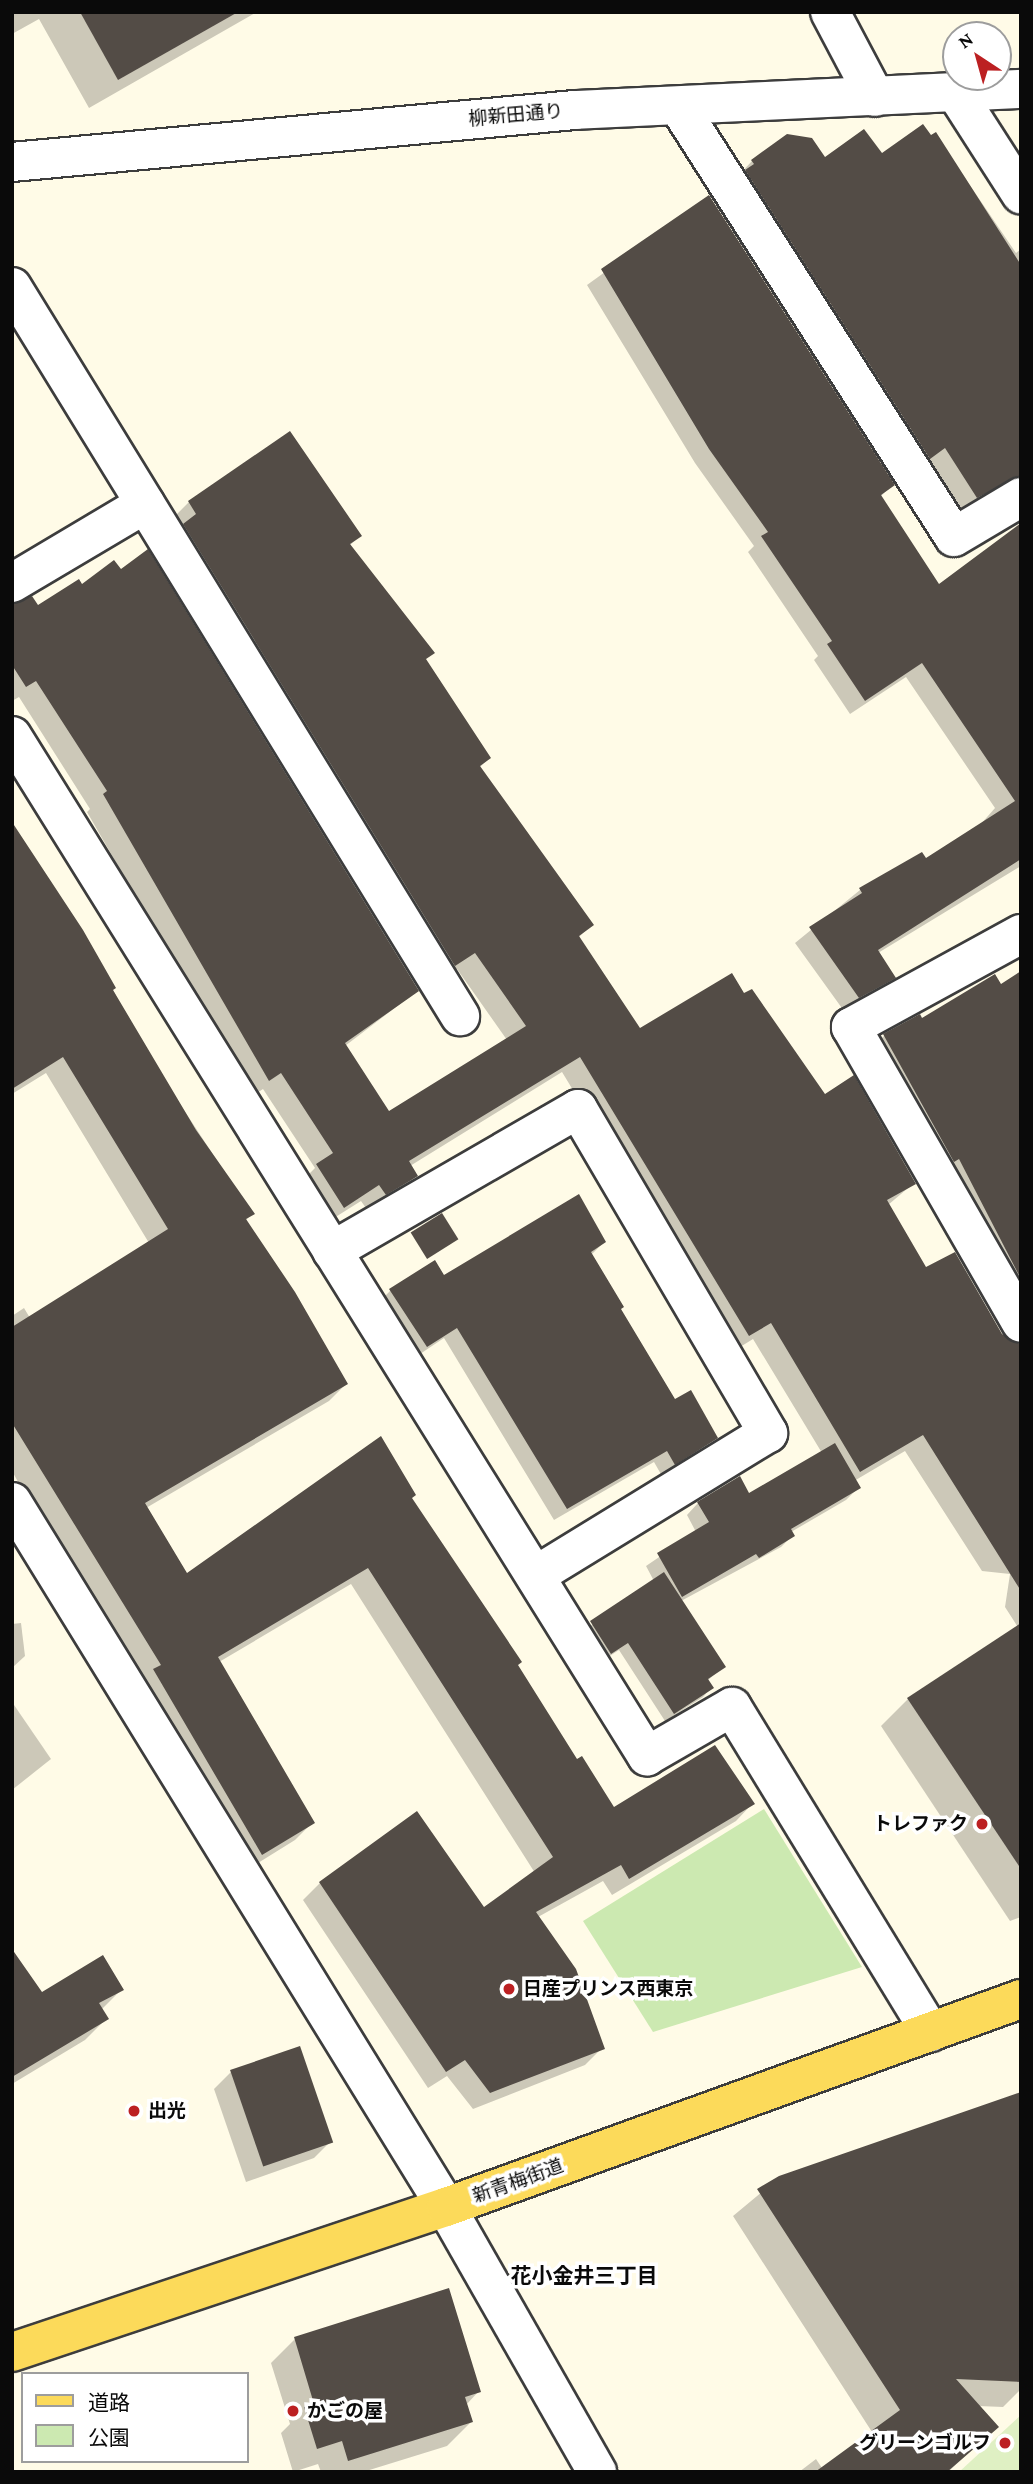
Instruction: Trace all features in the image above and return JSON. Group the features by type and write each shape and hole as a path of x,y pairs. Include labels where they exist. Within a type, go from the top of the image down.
{"main road":[{"name":"新青梅街道","path":"12,2352 446,2207 1021,1999"}],"street":[{"path":"830,12 875,97"},
{"name":"柳新田通り","path":"12,162 575,110 958,96 1021,89"},
{"path":"958,96 1021,194"},
{"path":"679,107 954,537 1021,497"},
{"path":"12,287 460,1016"},
{"path":"12,583 145,504"},
{"path":"12,736 648,1756 732,1707 930,2032"},
{"path":"1021,934 852,1027 1021,1323"},
{"path":"332,1251 578,1109 768,1433 535,1576"},
{"path":"12,1502 446,2207 597,2472"}],"green space":[{"path":"764,1809 862,1967 653,2032 583,1921"},
{"name":"グリーンゴルフ","path":"1021,2415 1021,2472 959,2472"}],"building":[{"path":"80,12 238,12 118,80"},
{"path":"923,124 931,135 936,132 1021,265 1021,475 977,498 945,448 930,459 745,170 754,164 751,160 787,134 812,138 825,157 864,129 882,153"},
{"path":"709,195 895,485 881,495 939,584 1021,523 1021,859 878,950 896,978 859,998 809,927 862,893 859,888 922,852 926,858 1015,801 922,663 865,701 827,644 832,641 761,536 768,532 709,449 601,269"},
{"path":"290,431 362,536 350,544 435,653 426,659 491,758 480,766 594,925 579,936 640,1028 732,973 744,993 752,989 825,1094 854,1075 916,1184 887,1200 926,1267 955,1252 1002,1334 1021,1345 1021,1591 923,1435 860,1472 771,1323 749,1336 580,1057 409,1161 418,1176 386,1195 379,1185 344,1208 316,1164 333,1153 281,1073 269,1081 103,794 107,791 36,681 26,687 12,665 12,605 32,596 38,605 79,579 82,584 114,560 121,569 148,549 419,991 345,1043 389,1111 526,1026 475,953 455,966 183,524 196,514 188,501"},
{"path":"12,822 83,930 116,988 113,990 196,1130 255,1214 246,1219 295,1292 348,1384 145,1503 187,1573 381,1436 416,1495 412,1498 522,1662 518,1665 577,1759 582,1756 614,1807 715,1745 755,1804 629,1879 621,1865 536,1912 576,1969 605,2049 490,2093 465,2060 446,2072 319,1882 417,1811 484,1907 553,1857 368,1568 218,1657 315,1823 262,1855 153,1669 161,1665 12,1423 12,1327 168,1229 63,1057 12,1089"},
{"path":"1021,971 1021,1279 959,1159 954,1162 883,1034 920,1014 922,1018 995,974 1001,984"},
{"path":"579,1194 606,1242 591,1252 624,1307 621,1309 675,1399 691,1390 718,1438 675,1465 667,1451 567,1509 457,1328 427,1347 389,1289 435,1260 444,1275"},
{"path":"442,1213 458,1239 427,1259 411,1233"},
{"path":"835,1443 861,1488 791,1529 795,1536 759,1558 756,1554 682,1597 657,1553 709,1522 697,1502 740,1476 749,1493"},
{"path":"664,1572 726,1667 708,1679 714,1688 674,1714 628,1643 611,1654 590,1621"},
{"path":"1021,1623 1021,1869 907,1698"},
{"path":"12,1949 42,1992 103,1955 124,1990 99,2003 109,2019 12,2077"},
{"path":"300,2046 333,2142 263,2167 230,2070"},
{"path":"1021,2092 1021,2382 956,2379 999,2427 947,2472 815,2472 900,2410 757,2189 779,2176"},
{"path":"449,2288 481,2392 465,2397 473,2422 348,2461 342,2441 317,2449 304,2407 314,2404 294,2337"}],"place":[{"name":"トレファク","path":"982,1824"},
{"name":"日産プリンス西東京","path":"509,1989"},
{"name":"出光","path":"134,2111"},
{"name":"かごの屋","path":"293,2411"},
{"name":"グリーンゴルフ","path":"1005,2443"}],"district":[{"name":"花小金井三丁目","path":"584,2276"}]}
